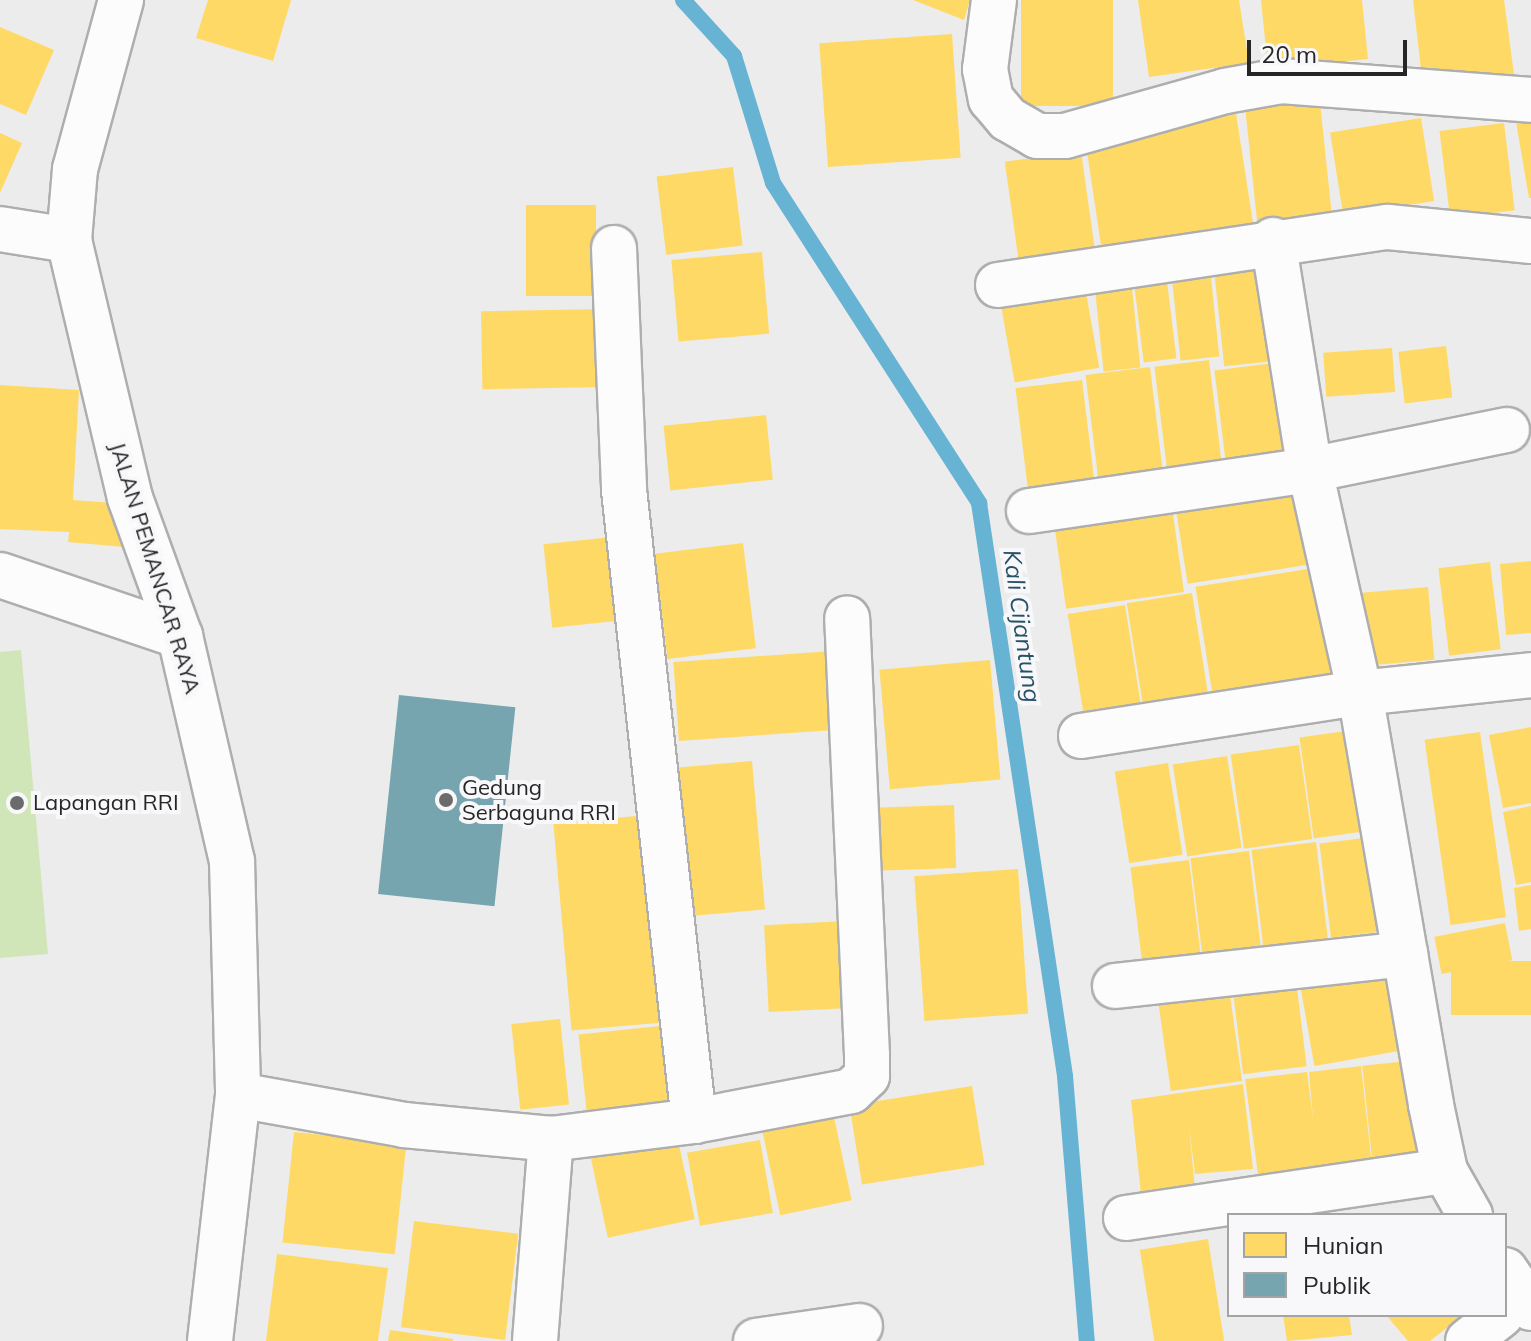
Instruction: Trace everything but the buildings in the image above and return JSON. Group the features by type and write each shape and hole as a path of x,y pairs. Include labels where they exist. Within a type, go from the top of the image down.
{"street":[{"name":"JALAN PEMANCAR RAYA","path":"121,0 75,169 69,240 130,498 180,636 232,861 238,1095 210,1341"},
{"path":"994,0 985,69 991,99 1008,119 1037,136 1065,136 1225,91 1281,81 1531,100"},
{"path":"998,285 1273,240 1388,227 1531,241"},
{"path":"0,229 69,240"},
{"path":"1273,240 1310,470 1360,693 1445,1171 1469,1213"},
{"path":"614,248 624,490 694,1121"},
{"path":"1029,511 1310,470 1507,430"},
{"path":"0,575 180,636"},
{"path":"238,1095 404,1125 551,1139 694,1121 851,1091 867,1076 847,618"},
{"path":"1081,736 1360,693 1531,675"},
{"path":"1115,986 1405,954"},
{"path":"535,1341 551,1139"},
{"path":"1126,1218 1445,1171"},
{"path":"1468,1341 1495,1317"},
{"path":"756,1341 860,1326"}],"green space":[{"name":"Lapangan RRI","path":"21,650 48,954 0,958 0,652"}],"waterway":[{"name":"Kali Cijantung","path":"683,0 734,56 773,183 979,503 1065,1076 1087,1341"}],"place":[{"name":"Gedung Serbaguna RRI","path":"446,800"},
{"name":"Lapangan RRI","path":"17,803"}]}
